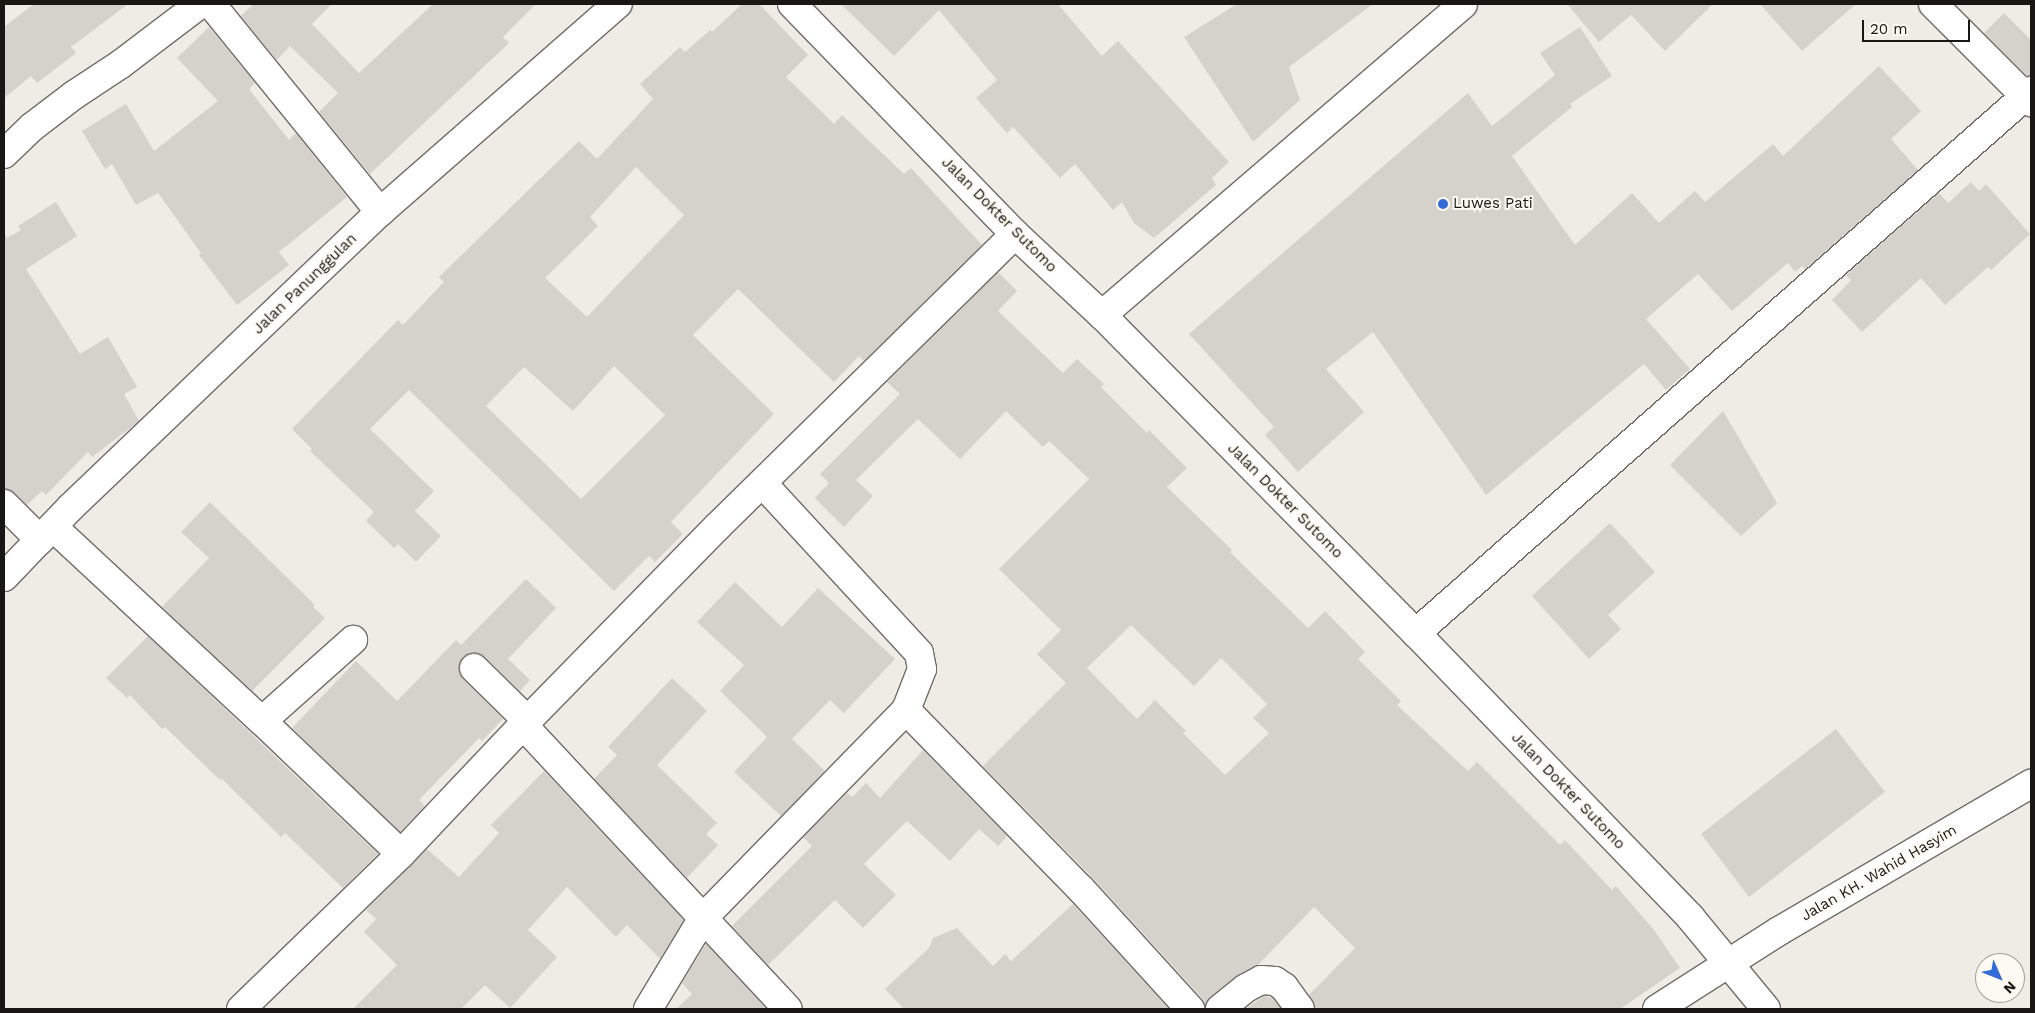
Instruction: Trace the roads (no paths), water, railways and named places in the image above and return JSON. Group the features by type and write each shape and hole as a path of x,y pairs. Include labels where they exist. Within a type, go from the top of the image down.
{"street":[{"path":"4,154 32,127 74,95 121,64 200,4"},
{"path":"210,4 380,212"},
{"name":"Jalan Panunggulan","path":"4,577 46,533 380,212 618,4"},
{"name":"Jalan Dokter Sutomo","path":"792,4 1015,234 1102,315 1416,634 1690,917 1766,1009"},
{"path":"1102,315 1463,4"},
{"path":"1416,634 2030,96 1933,4"},
{"path":"241,1009 400,854 525,722 762,483 1015,234"},
{"path":"648,1009 703,918 906,710 922,669 919,653 762,483"},
{"path":"4,504 46,533 262,721 400,854"},
{"path":"262,721 353,640"},
{"path":"474,668 788,1009"},
{"path":"906,710 1080,888 1190,1009"},
{"name":"Jalan KH. Wahid Hasyim","path":"1657,1009 1779,931 2031,784"},
{"path":"1220,1009 1246,988 1261,980 1275,981 1284,987 1300,1009"}],"place":[{"name":"Luwes Pati","path":"1443,204"}]}
